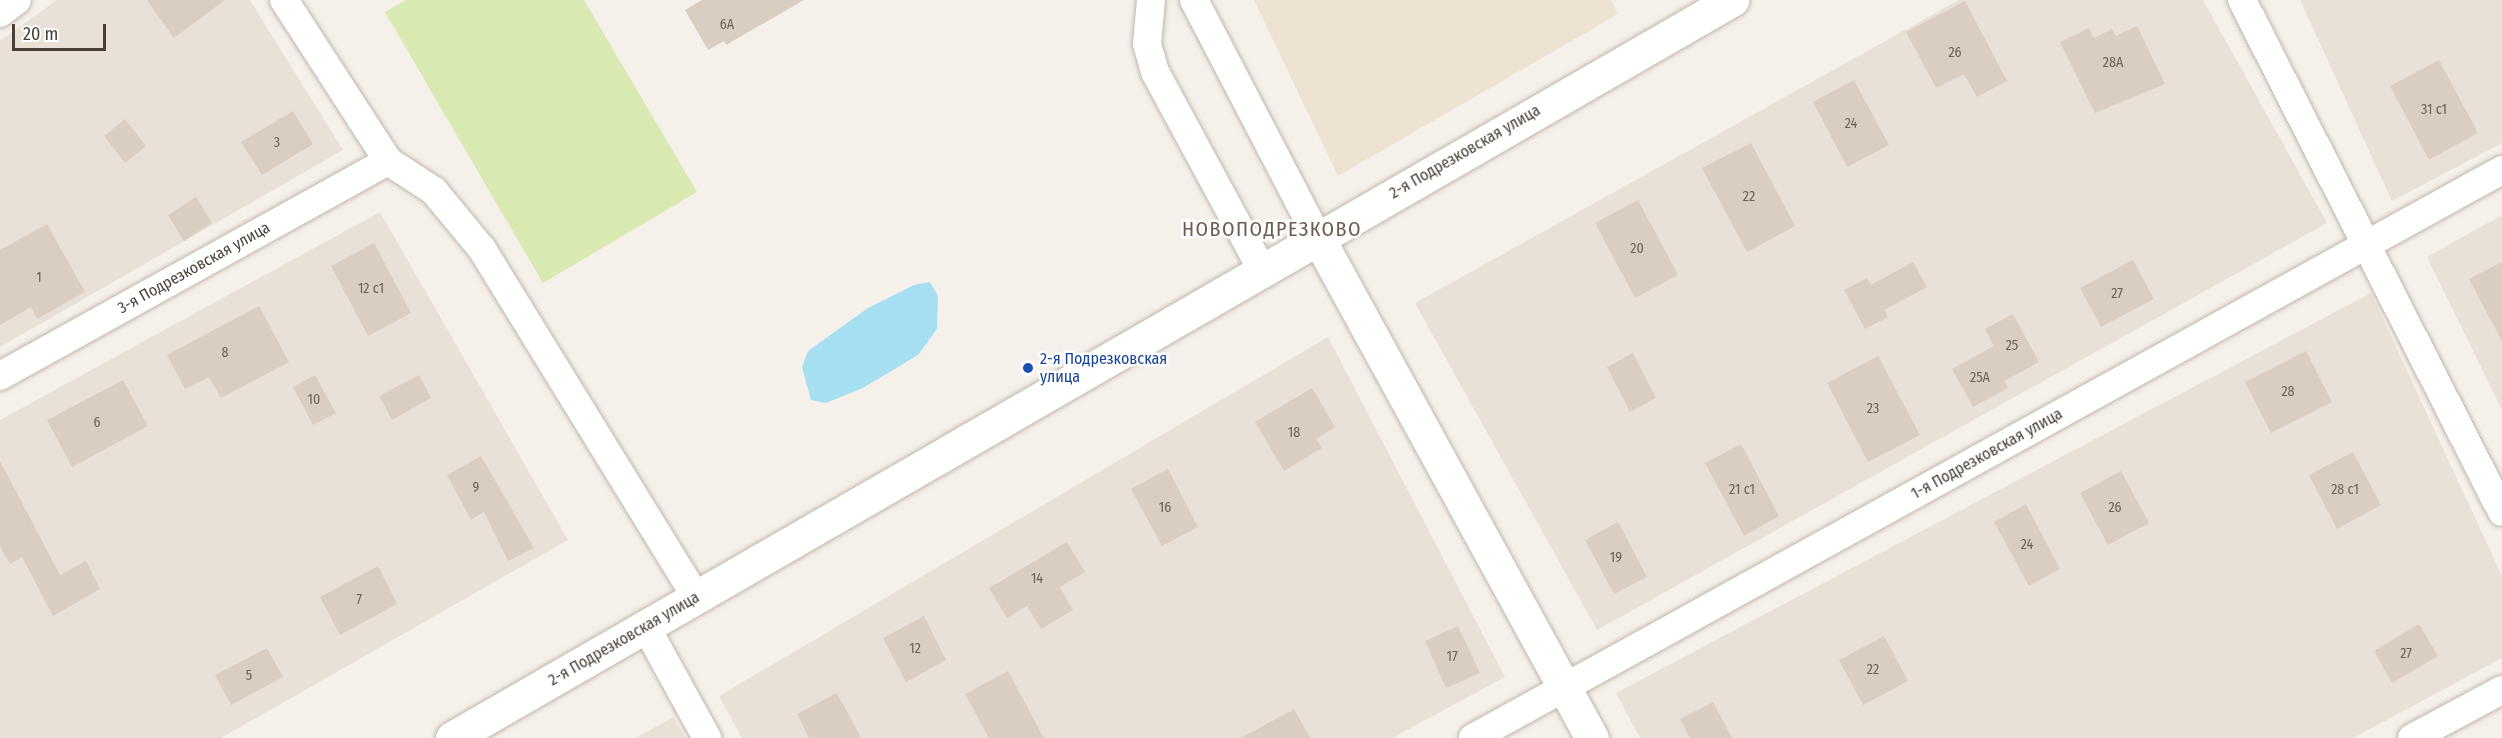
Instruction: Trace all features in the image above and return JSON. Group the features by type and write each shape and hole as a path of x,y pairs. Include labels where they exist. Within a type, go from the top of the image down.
{"street":[{"path":"0,13 17,0"},
{"path":"284,0 388,161 434,191 482,249 696,597"},
{"path":"1151,0 1147,44 1155,72 1262,270"},
{"path":"1194,0 1317,236 1592,738"},
{"name":"2-я Подрезковская улица","path":"452,738 1317,236 1732,0"},
{"path":"2242,0 2502,512"},
{"name":"3-я Подрезковская улица","path":"0,376 388,161"},
{"name":"1-я Подрезковская улица","path":"1473,738 2366,243 2502,170"},
{"path":"646,627 707,738"},
{"path":"2412,738 2502,690"}],"shaded area":[{"path":"57,0 250,0 343,150 0,347 0,41"},
{"path":"1254,0 1611,0 1618,14 1338,176"},
{"path":"1959,0 2203,0 2327,223 1597,630 1415,303"},
{"path":"2300,0 2502,0 2502,143 2392,201"},
{"path":"380,212 568,540 221,738 0,738 0,420"},
{"path":"2502,215 2502,410 2427,257"},
{"path":"2371,293 2502,576 2502,658 2353,738 1640,738 1616,693"},
{"path":"1328,337 1505,677 1392,738 742,738 719,696"},
{"path":"673,717 685,738 636,738"}],"green space":[{"path":"406,0 584,0 697,192 543,283 385,12"}],"water":[{"path":"930,282 938,296 937,329 918,355 863,388 826,403 811,400 802,367 808,351 868,308 914,285"}],"building":[{"path":"147,0 225,0 174,38"},
{"path":"702,0 804,0 726,45 724,41 708,50 685,10"},
{"path":"1965,1 2007,81 1977,97 1964,74 1936,88 1906,32"},
{"path":"2137,26 2165,84 2095,113 2060,42 2089,28 2094,38 2112,29 2116,36"},
{"path":"2439,60 2478,133 2429,160 2390,86"},
{"path":"1854,80 1889,145 1847,167 1813,102"},
{"path":"293,111 313,144 262,175 241,142"},
{"path":"125,119 146,146 125,163 104,136"},
{"path":"1751,143 1795,226 1747,252 1702,168"},
{"path":"196,197 212,223 184,241 168,215"},
{"path":"1638,200 1678,275 1635,298 1595,223"},
{"path":"47,224 85,292 37,319 31,307 0,325 0,250"},
{"path":"374,243 411,313 368,336 331,266"},
{"path":"2133,260 2154,299 2101,327 2080,288"},
{"path":"1913,262 1927,287 1884,310 1888,317 1865,329 1844,290 1867,278 1871,285"},
{"path":"2502,262 2502,341 2469,279"},
{"path":"259,306 289,362 221,398 209,377 185,389 167,355"},
{"path":"2013,314 2039,362 2004,381 2008,388 1973,407 1952,369 1994,346 1985,329"},
{"path":"2306,351 2332,402 2271,433 2245,382"},
{"path":"1633,353 1656,398 1630,412 1607,367"},
{"path":"1878,356 1920,435 1868,462 1827,383"},
{"path":"315,375 336,413 313,425 293,387"},
{"path":"419,375 431,398 392,420 379,396"},
{"path":"123,380 148,426 72,467 47,420"},
{"path":"1312,388 1335,427 1316,439 1322,448 1284,471 1255,422"},
{"path":"1741,444 1779,516 1744,536 1705,463"},
{"path":"2353,452 2381,505 2337,529 2309,475"},
{"path":"481,456 534,548 508,561 484,512 471,520 447,475"},
{"path":"0,461 60,575 86,561 100,589 53,616 22,557 10,564 0,546"},
{"path":"1168,469 1198,527 1162,546 1131,489"},
{"path":"2121,471 2149,523 2108,545 2080,493"},
{"path":"2026,504 2060,569 2029,586 1994,522"},
{"path":"1618,522 1647,577 1614,594 1585,540"},
{"path":"1067,542 1085,572 1060,587 1073,610 1041,629 1027,606 1007,618 989,588"},
{"path":"378,566 397,604 340,635 320,597"},
{"path":"924,616 946,660 906,682 883,638"},
{"path":"2419,624 2438,656 2392,683 2374,651"},
{"path":"1458,626 1480,673 1446,688 1425,641"},
{"path":"1884,636 1908,681 1863,705 1839,660"},
{"path":"267,648 283,677 231,705 215,675"},
{"path":"1008,671 1044,738 989,738 965,694"},
{"path":"837,693 861,738 809,738 797,714"},
{"path":"1713,702 1732,738 1690,738 1680,719"},
{"path":"1294,709 1310,738 1241,738"}],"place":[{"name":"2-я Подрезковская улица","path":"1028,368"}],"district":[{"name":"НОВОПОДРЕЗКОВО","path":"1272,229"}]}
